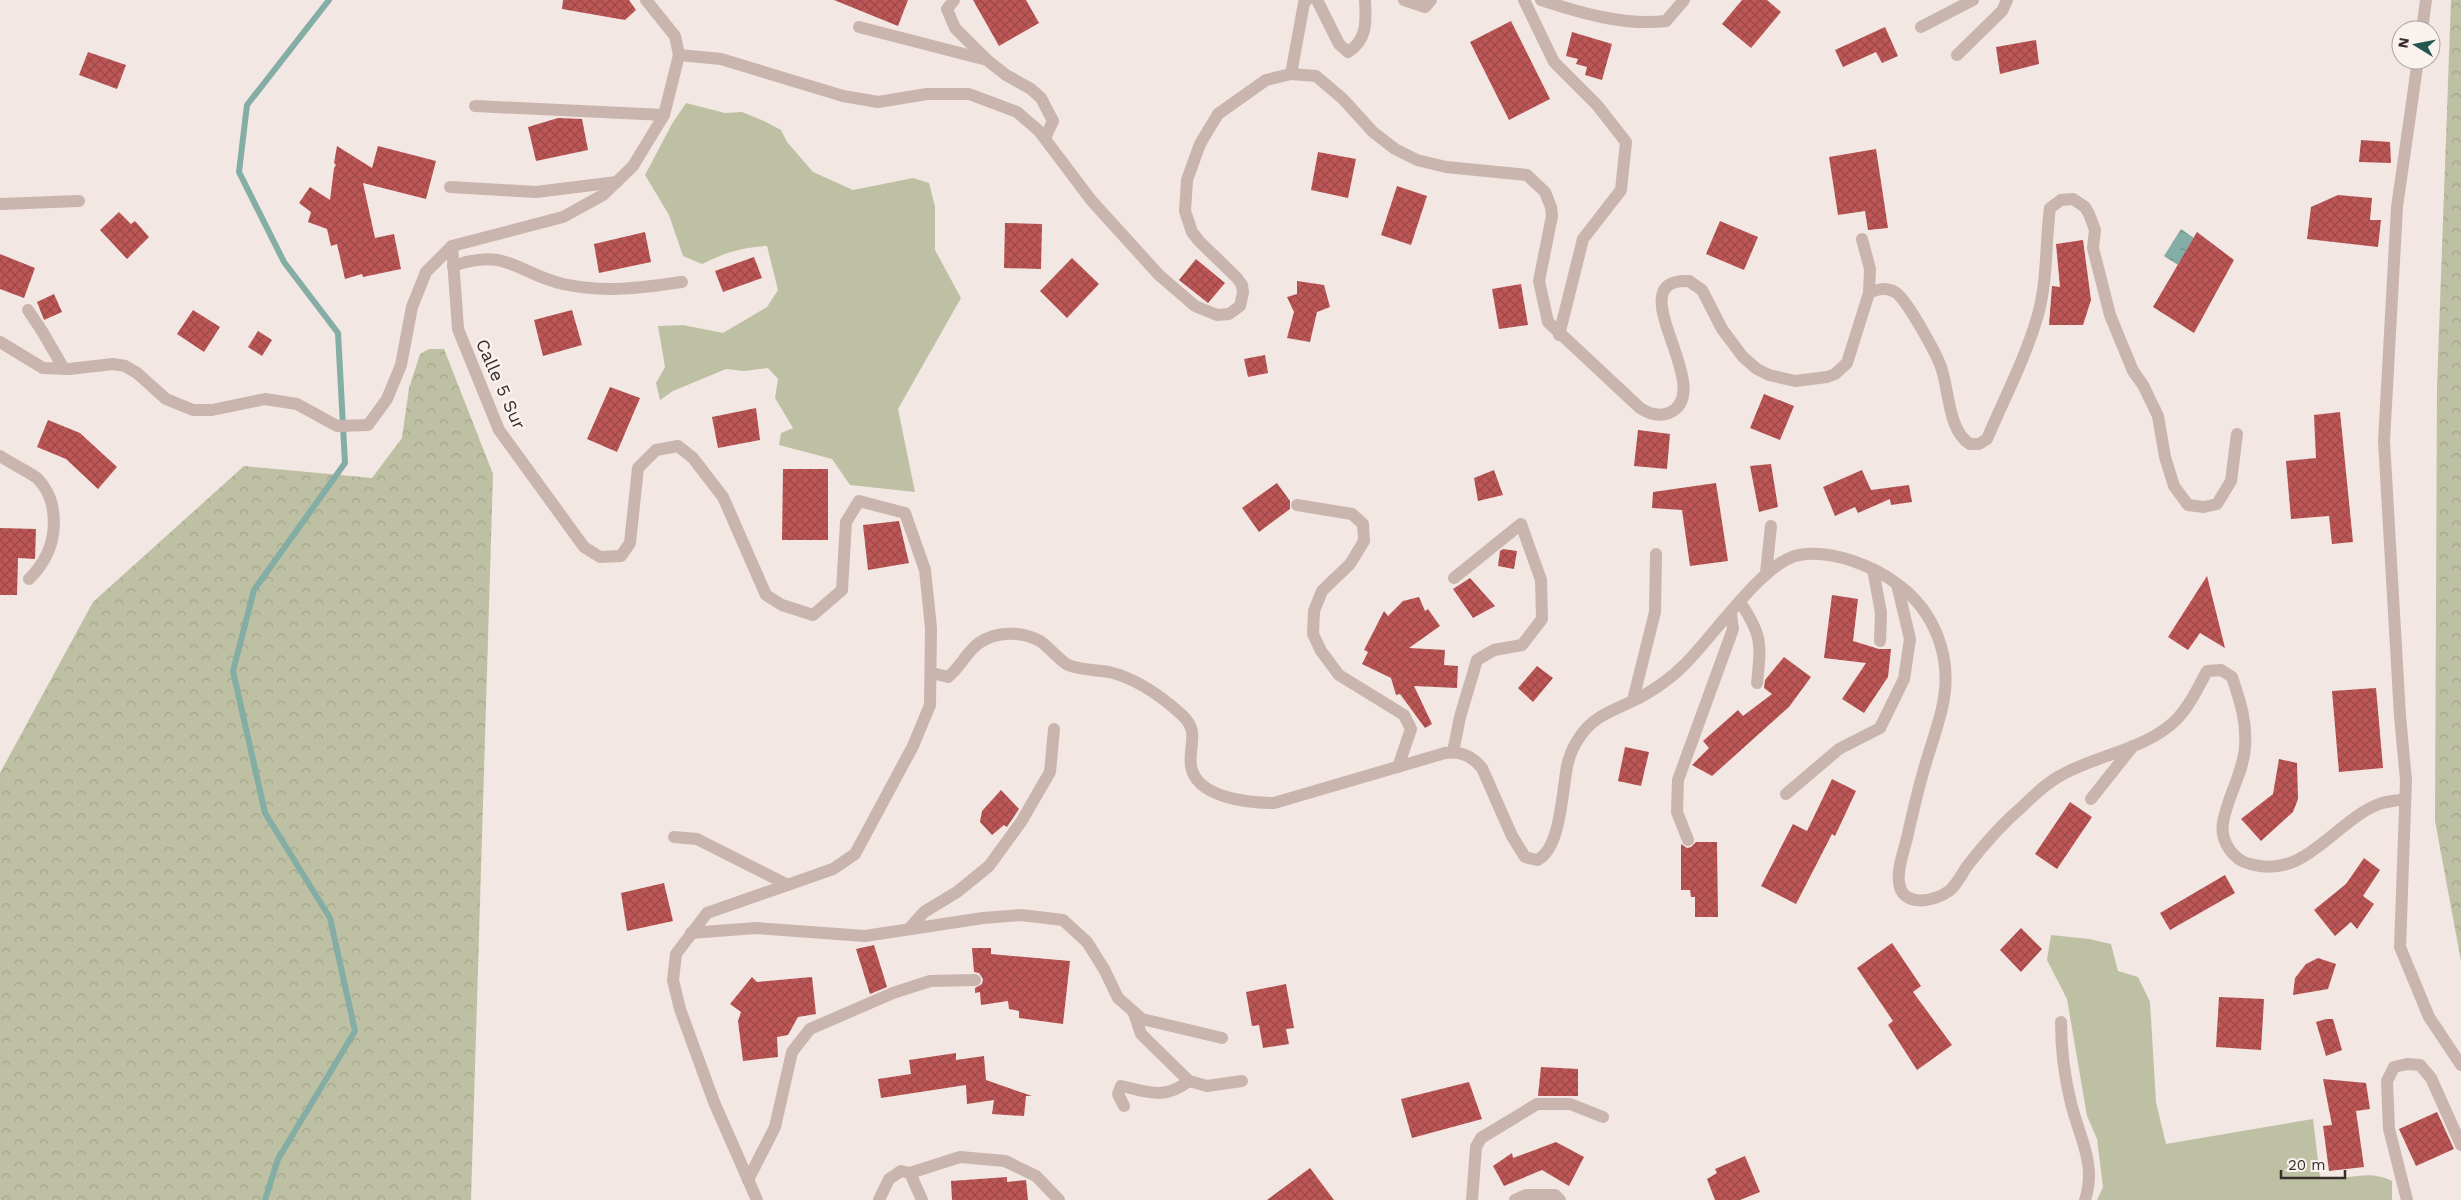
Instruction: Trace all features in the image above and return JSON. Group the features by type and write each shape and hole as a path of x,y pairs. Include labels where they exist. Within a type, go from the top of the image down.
{"street":[{"path":"0,342 43,368 64,369 113,364 125,366 166,399 193,410 212,410 264,399 297,404 337,426 368,425 387,398 402,365 412,307 426,272 452,246 563,217 603,196 633,166 664,115 679,55 675,36 646,0"},
{"path":"954,0 947,9 955,28 986,60 1006,75 1031,89 1041,98 1053,121 1044,138"},
{"path":"1291,74 1304,3 1307,0"},
{"path":"1317,0 1339,44 1348,52 1356,47 1366,28 1365,0"},
{"path":"1404,0 1425,7 1431,0"},
{"path":"1524,0 1554,62 1597,105 1626,142 1621,190 1583,240 1559,335"},
{"path":"1541,0 1599,16 1642,24 1666,22 1684,0"},
{"path":"1921,27 1973,0"},
{"path":"1957,55 2002,11 2007,0"},
{"path":"2423,20 2426,0"},
{"path":"859,27 986,60"},
{"path":"679,55 721,59 843,96 878,102 927,94 970,94 1016,112 1044,138 1091,200 1159,275 1195,306 1218,314 1229,314 1240,306 1243,293 1242,285 1237,278 1192,232 1185,211 1187,180 1200,144 1218,114 1266,80 1291,74 1316,76 1343,99 1373,132 1403,154 1432,164 1527,175 1537,182 1548,199 1552,216 1539,281 1548,322 1559,335 1640,408 1656,415 1664,414 1678,406 1684,383 1681,366 1660,305 1664,292 1675,282 1689,281 1702,290 1731,342 1757,369 1770,375 1795,381 1827,377 1835,374 1847,363 1869,293 1870,269 1862,239"},
{"path":"2417,70 2397,207 2384,441 2400,716 2406,780 2400,947 2429,1017 2461,1065"},
{"path":"475,106 664,115"},
{"path":"450,187 536,192 617,182"},
{"path":"1869,293 1886,289 1898,294 1920,327 1941,367 1952,417 1962,438 1970,444 1984,442 2038,317 2045,276 2046,238 2050,208 2061,200 2073,199 2085,207 2093,222 2095,230 2093,248 2110,315 2124,351 2158,416 2165,457 2174,486 2188,505 2204,508 2217,504 2231,481 2236,434"},
{"path":"0,204 79,201"},
{"name":"Calle 5 Sur","path":"452,246 458,329 500,430 584,547 600,557 621,556 630,543 638,468 656,450 678,446 693,458 724,497 766,595 782,605 813,615 842,590 846,522 859,501 904,513 925,570 931,628 932,673"},
{"path":"453,266 472,259 509,262 563,284 604,290 626,290 682,282"},
{"path":"28,310 42,330 64,369"},
{"path":"0,456 37,479 50,496 56,521 54,537 47,554 29,579"},
{"path":"1297,505 1352,514 1363,524 1364,541 1355,557 1322,591 1314,611 1314,634 1321,651 1339,675 1404,715 1411,729 1398,767"},
{"path":"1452,752 1477,660 1494,650 1522,645 1542,619 1541,580 1521,524 1454,578"},
{"path":"1766,573 1771,526"},
{"path":"1633,700 1654,612 1656,554"},
{"path":"757,1200 711,1094 680,1009 673,980 676,954 707,913 832,869 855,854 913,746 930,705 932,673 948,677 955,672 978,643 1003,634 1027,634 1054,651 1068,665 1110,672 1131,680 1181,713 1191,727 1193,734 1191,764 1197,780 1211,791 1250,803 1274,803 1452,752 1467,755 1482,768 1512,836 1525,856 1537,860 1547,853 1557,828 1567,763 1580,736 1605,712 1633,700 1656,687 1682,668 1766,573 1785,559 1808,554 1856,562 1873,569 1897,584 1915,599 1932,623 1938,637 1946,668 1944,701 1915,799 1899,873 1901,889 1910,900 1922,902 1950,890 1986,842 2007,820 2059,776 2133,746 2157,734 2177,719 2188,706 2207,671 2221,670 2232,677 2244,714 2245,750 2223,824 2223,832 2233,854 2246,863 2257,866 2280,866 2296,862 2311,854 2352,820 2372,808 2379,804 2405,799"},
{"path":"1873,569 1880,613 1880,641"},
{"path":"1786,794 1840,749 1880,728 1904,679 1910,639 1897,584"},
{"path":"1740,602 1750,617 1761,644 1756,683"},
{"path":"1688,840 1677,812 1678,780 1733,629 1731,614"},
{"path":"909,929 924,912 957,892 989,866 1015,830 1050,772 1054,729"},
{"path":"2091,799 2133,746"},
{"path":"674,837 697,839 788,885"},
{"path":"690,933 756,928 865,936 983,918 1020,915 1063,920 1087,942 1118,998 1142,1019 1222,1038"},
{"path":"748,1180 775,1127 792,1052 810,1029 893,992 930,981 974,980"},
{"path":"1134,1013 1140,1034 1189,1081 1207,1086 1242,1081"},
{"path":"2061,1022 2063,1063 2071,1104 2089,1157 2090,1179 2085,1200"},
{"path":"2407,1200 2389,1129 2387,1081 2394,1067 2407,1064 2420,1065 2431,1078 2461,1145"},
{"path":"1124,1106 1118,1094 1121,1086 1146,1092 1167,1094 1189,1081"},
{"path":"1472,1200 1476,1147 1480,1138 1537,1104 1570,1104 1603,1117"},
{"path":"879,1200 889,1179 901,1171 910,1174 960,1157 1006,1161 1036,1176 1059,1200"},
{"path":"910,1174 922,1200"},
{"path":"1515,1200 1526,1195 1555,1195 1560,1200"}],"green space":[{"path":"2451,0 2461,0 2461,961 2435,821 2437,386"},
{"path":"686,103 725,113 742,112 764,121 781,130 787,142 813,172 853,190 913,178 929,183 935,207 935,250 961,298 898,409 915,492 850,485 832,459 779,445 781,433 793,428 775,398 778,379 768,368 744,371 726,369 673,391 660,400 656,383 665,367 658,326 683,325 723,333 767,307 778,290 767,246 733,251 702,264 683,256 669,215 645,175 672,124"},
{"path":"429,349 444,349 493,474 471,1200 0,1200 0,773 93,602 244,466 372,478 402,438 409,388 420,354"},
{"path":"2051,935 2089,939 2111,944 2118,971 2138,977 2150,1002 2156,1102 2166,1144 2313,1119 2320,1177 2339,1178 2365,1175 2383,1177 2392,1181 2392,1200 2097,1200 2103,1187 2097,1139 2087,1116 2067,999 2047,960"}],"water":[{"path":"2181,229 2194,238 2178,265 2164,256"}],"building":[{"path":"563,0 629,0 636,10 625,20 562,9"},
{"path":"834,0 908,0 898,26"},
{"path":"973,0 1026,0 1039,23 999,46"},
{"path":"1742,0 1767,0 1781,12 1751,48 1722,24"},
{"path":"1511,21 1550,99 1509,120 1470,42"},
{"path":"1885,27 1898,56 1882,63 1876,52 1843,67 1835,50"},
{"path":"1572,32 1612,44 1602,80 1585,75 1587,67 1576,64 1578,59 1566,56"},
{"path":"2036,40 2039,64 2000,74 1996,47"},
{"path":"88,52 126,65 117,89 79,75"},
{"path":"558,118 582,119 588,150 536,161 528,127"},
{"path":"2361,140 2390,142 2391,163 2359,162"},
{"path":"337,146 372,168 378,146 436,161 426,199 363,183 375,238 394,234 401,269 363,277 362,274 345,279 337,244 331,246 327,229 308,222 311,212 299,203 310,187 330,200"},
{"path":"1876,149 1888,228 1868,230 1865,211 1838,215 1829,157"},
{"path":"1318,152 1356,159 1348,198 1311,190"},
{"path":"1397,186 1427,196 1411,245 1381,235"},
{"path":"2338,195 2372,198 2370,220 2381,220 2378,247 2307,239 2311,207"},
{"path":"119,212 131,224 135,221 149,237 127,259 100,230"},
{"path":"1720,221 1758,237 1744,270 1706,254"},
{"path":"1005,223 1042,224 1041,269 1004,268"},
{"path":"645,232 651,262 599,273 594,244"},
{"path":"2197,232 2234,260 2194,333 2153,307"},
{"path":"2083,240 2091,300 2083,325 2049,325 2052,286 2060,287 2056,244"},
{"path":"0,254 35,268 24,298 0,289"},
{"path":"754,257 762,278 723,292 715,271"},
{"path":"1072,258 1099,284 1067,318 1040,291"},
{"path":"1196,259 1225,283 1208,303 1179,280"},
{"path":"1297,281 1324,285 1330,307 1317,312 1310,342 1287,338 1294,312 1287,297 1297,294"},
{"path":"1521,284 1528,325 1499,329 1492,289"},
{"path":"54,294 62,312 44,320 37,302"},
{"path":"193,310 220,327 204,352 177,334"},
{"path":"572,310 582,345 543,356 534,320"},
{"path":"258,331 272,340 262,356 248,347"},
{"path":"1265,355 1268,373 1248,377 1244,359"},
{"path":"610,387 640,398 617,452 587,439"},
{"path":"1764,394 1794,406 1780,440 1750,428"},
{"path":"756,408 760,440 718,448 712,417"},
{"path":"2340,412 2353,542 2332,544 2329,516 2291,519 2286,461 2316,458 2314,415"},
{"path":"48,420 80,433 117,467 98,489 66,459 37,447"},
{"path":"1638,430 1670,434 1667,469 1634,466"},
{"path":"1771,464 1778,507 1759,512 1750,466"},
{"path":"783,469 828,469 828,540 782,540"},
{"path":"1494,470 1503,495 1478,501 1474,478"},
{"path":"1862,470 1871,490 1909,485 1912,502 1891,505 1890,499 1858,513 1855,507 1835,516 1823,487"},
{"path":"1277,483 1290,501 1290,509 1259,532 1242,508"},
{"path":"1716,483 1728,561 1690,566 1682,510 1652,508 1653,492"},
{"path":"899,521 909,563 868,570 863,525"},
{"path":"0,528 36,529 35,559 18,558 17,595 0,595"},
{"path":"1503,549 1517,551 1514,569 1498,566 1500,551"},
{"path":"2207,576 2225,648 2200,633 2188,650 2168,637"},
{"path":"1470,578 1495,606 1473,618 1453,589"},
{"path":"1832,595 1858,599 1853,641 1879,649 1891,649 1888,677 1864,713 1842,699 1866,663 1824,658"},
{"path":"1419,597 1425,611 1428,609 1440,626 1409,648 1445,650 1444,665 1458,666 1457,688 1414,686 1432,724 1425,728 1400,694 1396,695 1391,678 1362,664 1368,652 1364,650 1384,611 1388,616 1403,601"},
{"path":"1784,657 1811,677 1789,707 1712,776 1692,765 1709,748 1703,741 1738,710 1743,716 1772,694 1764,688 1765,680"},
{"path":"1537,666 1553,678 1533,702 1518,688"},
{"path":"2376,688 2383,768 2339,772 2332,691"},
{"path":"1625,747 1649,752 1641,786 1618,781"},
{"path":"2279,759 2297,763 2298,799 2293,812 2261,841 2241,819 2273,794"},
{"path":"1832,779 1856,791 1835,836 1832,834 1796,904 1761,886 1793,824 1807,831"},
{"path":"1001,790 1019,809 1007,827 1004,825 992,835 980,822 982,811"},
{"path":"2070,802 2092,817 2057,869 2035,854"},
{"path":"1696,842 1717,842 1718,917 1695,917 1695,897 1691,897 1690,890 1681,890 1681,844 1687,848"},
{"path":"2364,858 2380,870 2363,896 2374,904 2357,929 2351,922 2335,936 2314,910 2346,884"},
{"path":"2225,875 2235,893 2170,930 2160,913"},
{"path":"664,883 673,921 627,931 621,893"},
{"path":"2021,928 2042,949 2021,972 2000,950"},
{"path":"1892,943 1921,986 1913,992 1952,1045 1917,1070 1888,1025 1893,1021 1857,968"},
{"path":"874,945 887,987 870,994 856,949"},
{"path":"972,948 991,948 991,954 1070,961 1063,1024 1019,1018 1019,1011 1009,1009 1008,1001 981,1005 980,992 975,993 975,988 982,984 983,979 979,973 974,972"},
{"path":"2318,958 2336,964 2328,989 2293,995 2295,978 2306,964"},
{"path":"752,977 757,982 812,977 816,1014 798,1017 788,1035 777,1037 778,1057 743,1061 738,1021 741,1012 730,1004"},
{"path":"1286,984 1294,1028 1286,1029 1289,1044 1263,1048 1259,1025 1252,1026 1246,992"},
{"path":"2219,997 2264,999 2261,1050 2216,1047"},
{"path":"2333,1019 2342,1050 2326,1056 2316,1022"},
{"path":"956,1053 956,1060 984,1056 986,1080 1032,1096 1026,1096 1024,1116 992,1114 994,1100 967,1104 966,1085 881,1098 878,1079 911,1074 909,1060"},
{"path":"1541,1067 1578,1069 1578,1096 1538,1096"},
{"path":"2323,1079 2366,1083 2370,1109 2356,1111 2364,1167 2329,1171 2323,1126 2332,1125"},
{"path":"1469,1082 1482,1119 1412,1138 1401,1099"},
{"path":"2437,1112 2454,1149 2416,1166 2399,1129"},
{"path":"1556,1142 1584,1157 1569,1186 1542,1170 1504,1186 1493,1166 1512,1153 1513,1158"},
{"path":"1745,1156 1760,1192 1740,1200 1715,1200 1707,1179 1717,1173 1715,1169"},
{"path":"1310,1168 1334,1200 1267,1200"},
{"path":"1007,1177 1007,1182 1026,1180 1028,1200 952,1200 951,1181"}],"waterway":[{"path":"265,1200 278,1159 355,1031 330,918 265,813 233,671 254,590 345,463 338,333 284,262 239,172 247,105 329,0"}]}
